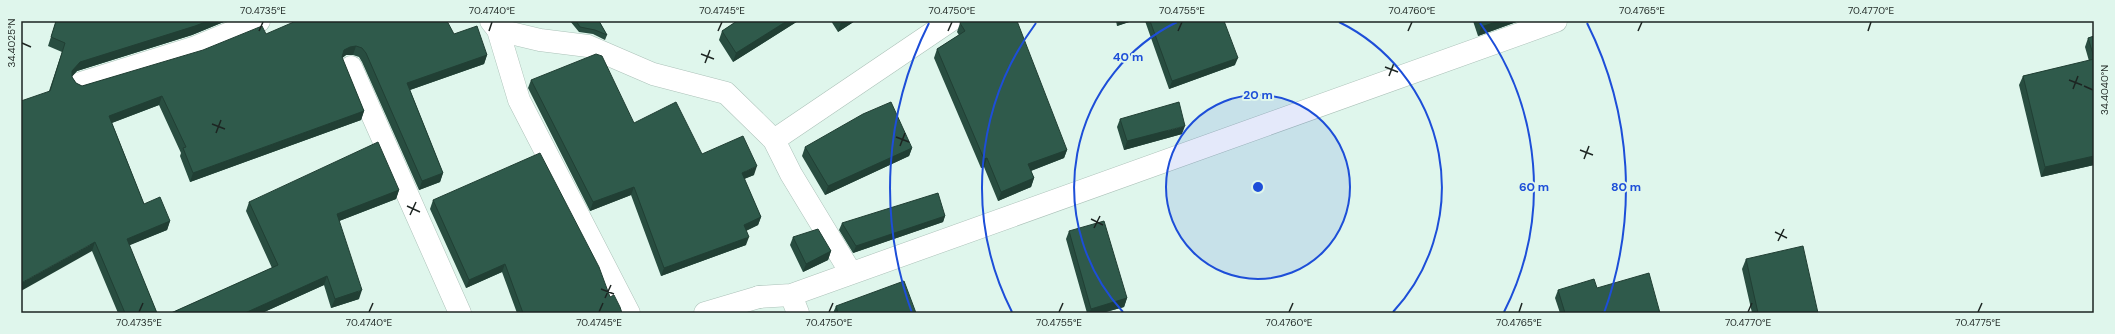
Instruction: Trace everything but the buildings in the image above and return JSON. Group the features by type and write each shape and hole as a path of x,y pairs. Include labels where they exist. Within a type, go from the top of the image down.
{"street":[{"path":"80,83 196,47 259,21"},
{"path":"774,140 950,21"},
{"path":"706,313 759,296 795,304 851,273 1556,21"},
{"path":"494,25 540,40 588,46 653,74 726,93 774,140 791,174 851,273"},
{"path":"494,25 519,100 629,313"},
{"path":"351,67 460,313"}]}
